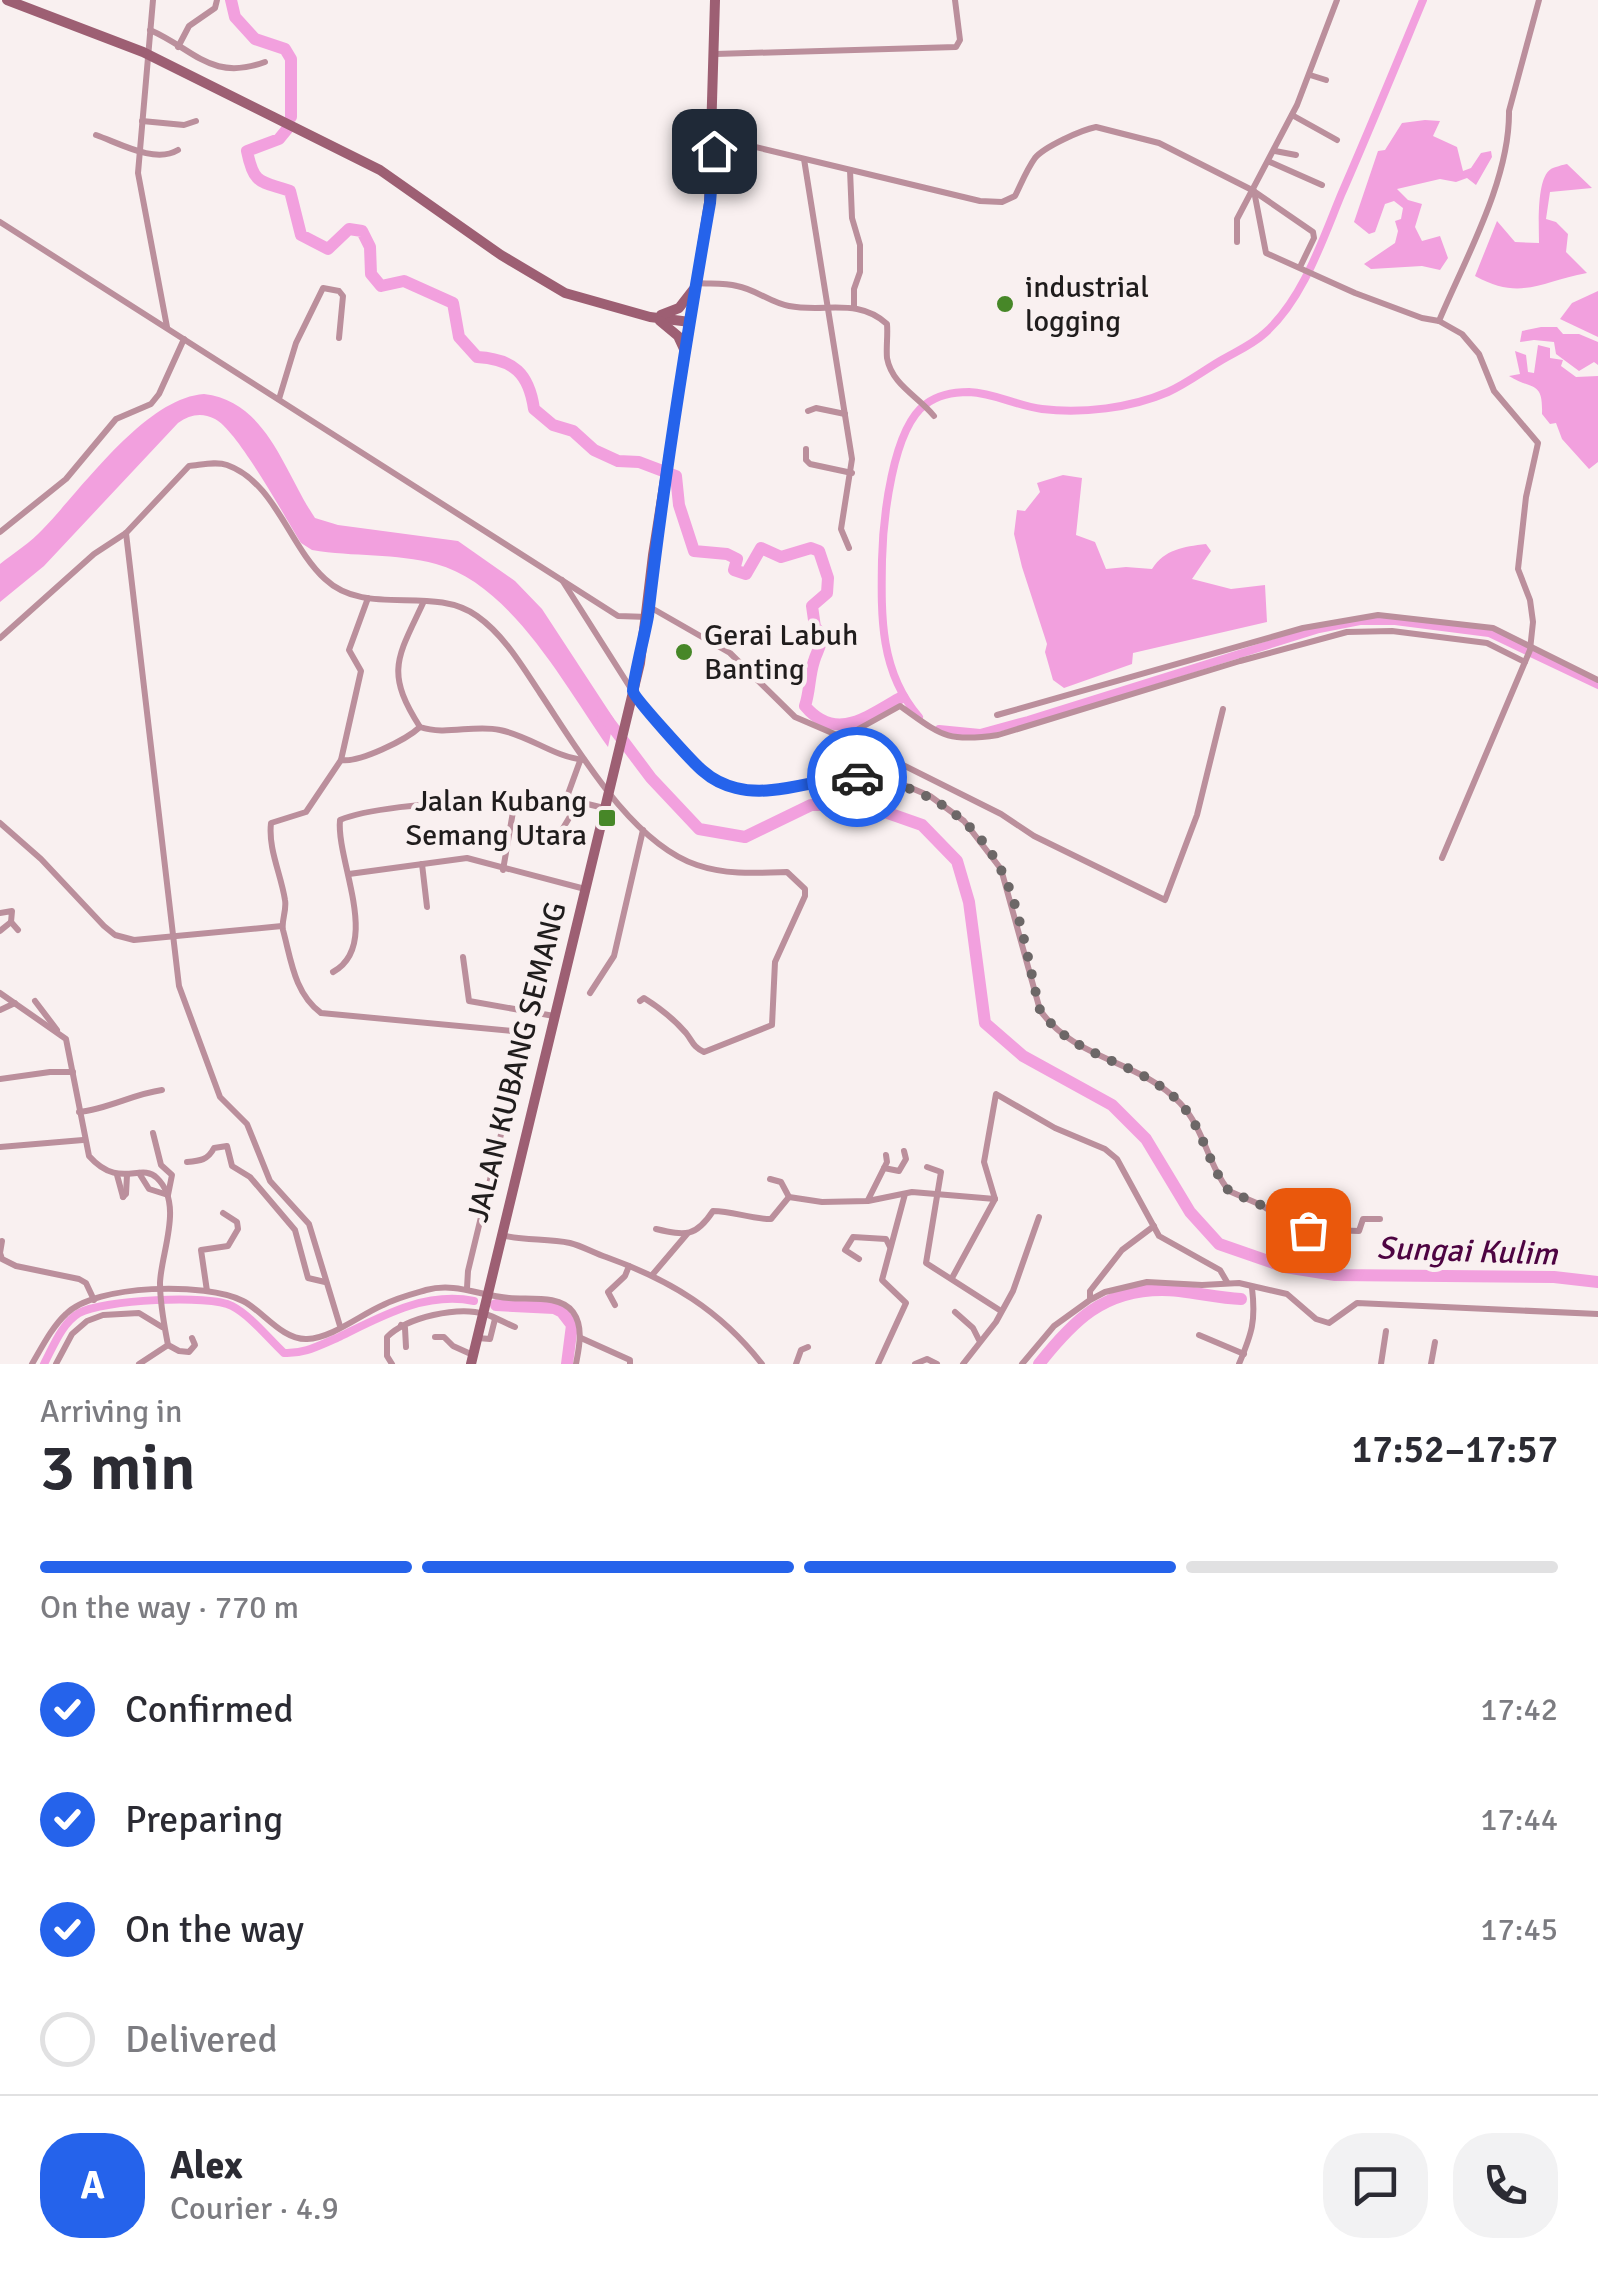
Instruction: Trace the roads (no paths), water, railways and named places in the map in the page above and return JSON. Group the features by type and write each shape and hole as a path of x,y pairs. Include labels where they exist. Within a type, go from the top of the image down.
{"main road":[{"path":"6,0 146,54 380,170 500,255 565,293 650,316 690,322"},
{"name":"JALAN KUBANG SEMANG","path":"472,1359 648,611 663,488 710,203 716,0"},
{"path":"650,316 666,315 680,308 696,283"},
{"path":"650,316 678,336 685,352"}],"street":[{"path":"153,0 138,151 144,211 168,329"},
{"path":"178,48 188,26 214,8 217,0"},
{"path":"715,54 956,47 960,40 955,0"},
{"path":"1237,242 1237,219 1292,116 1337,0"},
{"path":"1439,321 1497,182 1509,112 1539,0"},
{"path":"150,30 209,64 244,70 265,62"},
{"path":"1310,76 1326,80"},
{"path":"1292,116 1337,140"},
{"path":"142,121 184,125 196,122"},
{"path":"714,136 980,202 1002,202 1015,196 1042,152 1086,129 1096,128 1158,143 1254,191 1313,232 1301,267"},
{"path":"96,134 138,151 169,155 178,150"},
{"path":"1276,151 1296,156"},
{"path":"804,159 852,473 842,528 849,548"},
{"path":"1270,162 1322,185"},
{"path":"850,170 852,218 860,245 854,307"},
{"path":"1254,191 1266,253 1356,294 1439,321 1462,334 1479,354 1494,391 1538,444 1526,497 1518,570 1532,611 1530,648 1442,858"},
{"path":"0,222 618,616 648,611 730,653 795,717 927,777 1034,836 1165,900 1196,815 1224,709"},
{"path":"696,283 738,286 783,305 868,310 888,324 887,356 895,380 934,416"},
{"path":"279,399 296,343 323,288 332,288 343,296 339,338"},
{"path":"0,532 55,489 116,419 151,404 160,394 184,340"},
{"path":"808,411 816,408 845,414"},
{"path":"806,449 810,464 852,473"},
{"path":"0,638 94,554 126,533 190,466 229,465 257,483 323,578 334,587 368,598 452,604 476,616 503,640 582,760 666,850 696,865 746,874 788,872 805,889 775,962 772,1025 704,1052 694,1047 689,1036 661,1008 644,998 640,1001"},
{"path":"126,533 179,986 216,1090 247,1124 270,1181 310,1224 340,1326"},
{"path":"562,580 631,696 700,770 726,784 762,791 831,778 897,782 930,796 964,821 1001,869 1040,1010 1052,1028 1072,1042 1152,1080 1180,1103 1201,1132 1223,1183 1234,1194 1261,1205 1299,1229 1359,1231 1363,1219 1380,1219"},
{"path":"368,598 349,650 362,671 341,760 306,812 271,823 286,901 282,926 288,939 289,966 312,1006 321,1013 512,1031 524,1039 466,1288"},
{"path":"424,601 404,642 396,676 403,699 420,727 432,731 500,730 582,760"},
{"path":"998,715 1303,628 1358,617 1416,618 1493,628 1598,680"},
{"path":"843,738 900,706 937,733 980,738 998,735 1240,660 1358,631 1392,631 1487,643 1526,661"},
{"path":"341,760 357,760 412,735 420,727"},
{"path":"582,760 568,794 571,800 604,808"},
{"path":"556,840 578,802"},
{"path":"333,972 350,955 356,929 340,820 416,806 449,803 459,807"},
{"path":"502,870 514,806"},
{"path":"0,822 116,935 134,940 282,926"},
{"path":"590,994 614,956 643,829"},
{"path":"349,874 467,858 585,890"},
{"path":"422,864 428,907"},
{"path":"0,913 12,911 11,922 0,931"},
{"path":"11,922 18,930"},
{"path":"463,957 469,1001 555,1016"},
{"path":"0,993 57,1031"},
{"path":"35,1001 69,1045 88,1156 116,1176 148,1172 158,1178 168,1195"},
{"path":"0,1010 15,1003"},
{"path":"0,1080 74,1072"},
{"path":"79,1112 162,1090"},
{"path":"952,1278 995,1199 984,1162 996,1094 1055,1128 1105,1149 1117,1159 1159,1236 1171,1246 1204,1259 1220,1270 1227,1282"},
{"path":"153,1133 161,1166 172,1175 161,1290 164,1328 168,1344 180,1356 196,1345 192,1338"},
{"path":"0,1147 84,1140"},
{"path":"187,1162 202,1161 222,1145 230,1149 232,1166 250,1177 295,1230 308,1278 324,1282"},
{"path":"884,1168 899,1171 906,1159 904,1151"},
{"path":"868,1202 886,1155"},
{"path":"927,1166 941,1172 926,1262 1001,1311"},
{"path":"139,1173 150,1189 168,1195"},
{"path":"116,1176 123,1197 127,1175"},
{"path":"770,1178 781,1182 789,1197"},
{"path":"789,1197 868,1202 905,1194 936,1193 995,1199"},
{"path":"878,1364 906,1303 882,1280 905,1194"},
{"path":"653,1274 687,1234 706,1225 713,1210 744,1218 772,1219 789,1197"},
{"path":"207,1291 201,1250 228,1246 238,1228 237,1222 223,1212"},
{"path":"963,1364 1013,1291 1040,1217"},
{"path":"1090,1300 1090,1291 1122,1250 1154,1226"},
{"path":"656,1229 687,1234"},
{"path":"501,1235 572,1244 653,1274 696,1299 735,1330 762,1364"},
{"path":"859,1259 844,1250 853,1237 886,1239 891,1248"},
{"path":"2,1241 0,1252 8,1263 86,1282 94,1300"},
{"path":"615,1305 608,1292 630,1266"},
{"path":"1022,1364 1054,1326 1090,1300 1124,1286 1147,1282 1202,1286 1227,1282 1287,1294 1316,1318 1329,1322 1357,1303 1598,1314"},
{"path":"32,1364 68,1311 94,1300 161,1290 207,1291 244,1301 290,1336 303,1340 318,1337 386,1303 430,1289 466,1288 564,1304 575,1314 581,1338 576,1364"},
{"path":"1239,1364 1253,1331 1256,1312 1252,1288"},
{"path":"392,1364 387,1356 387,1337 400,1324 455,1311 482,1313 515,1327"},
{"path":"955,1312 973,1328 979,1340"},
{"path":"56,1364 72,1334 103,1315 139,1313 164,1328"},
{"path":"477,1338 490,1339 495,1318"},
{"path":"400,1324 406,1347"},
{"path":"1381,1364 1386,1331"},
{"path":"1199,1336 1244,1354"},
{"path":"435,1337 444,1338 472,1359"},
{"path":"581,1338 630,1360 630,1364"},
{"path":"1431,1364 1435,1342"},
{"path":"139,1364 168,1344"},
{"path":"796,1364 801,1350 808,1347"},
{"path":"914,1364 926,1359 937,1364"}],"waterway":[{"path":"231,0 235,17 255,39 285,49 291,59 291,117"},
{"path":"919,717 906,700 890,663 882,602 887,500 897,454 914,416 936,398 963,392 1073,411 1138,402 1175,389 1260,337 1290,304 1310,268 1423,0"},
{"path":"288,128 279,139 247,151 260,180 290,191 301,235 328,249 349,229 362,231 370,247 371,274 381,286 404,281 453,303 459,337 477,357 501,361 517,371 528,386 534,409 553,425 573,431 594,450 618,461 639,462 676,476 679,505 694,551 727,554 737,559 734,570 746,574 761,548 781,557 811,548 819,551 828,578 827,593 812,606 815,627 822,635 805,706 828,723 840,724 865,718 902,697"},
{"path":"939,729 980,733 1319,629 1360,621 1395,621 1489,633 1598,685"},
{"name":"Sungai Kulim","path":"603,714 651,778 699,829 745,837 811,805 865,805 922,825 957,861 969,902 985,1023 1023,1056 1112,1105 1146,1139 1190,1212 1219,1244 1285,1267 1335,1275 1554,1277 1598,1282"},
{"path":"1039,1364 1077,1322 1106,1302 1123,1296 1162,1290 1241,1299"},
{"path":"44,1364 73,1317 91,1308 110,1305 180,1300 220,1302 239,1310 284,1353 291,1353 317,1347 386,1314 420,1303 474,1301"},
{"path":"496,1305 554,1308 562,1312 572,1325 567,1364"}],"place":[{"name":"industrial logging","path":"1005,304"},
{"name":"Gerai Labuh Banting","path":"684,652"},
{"name":"Jalan Kubang Semang Utara","path":"607,818"}]}
